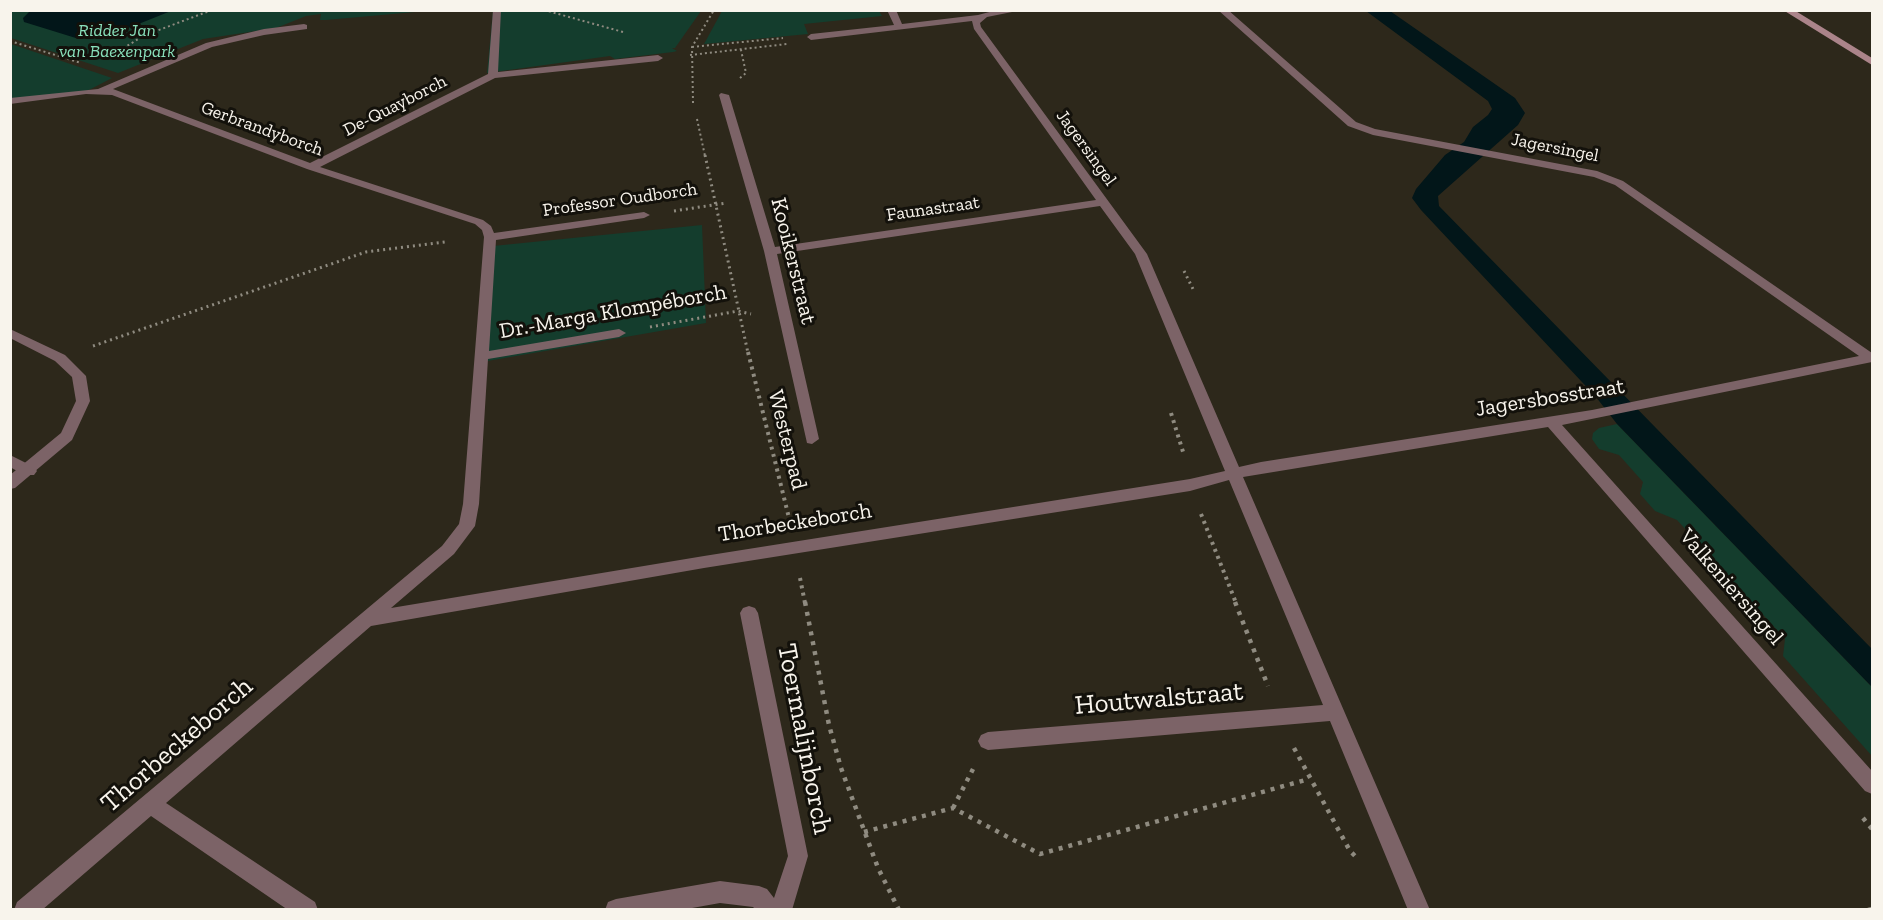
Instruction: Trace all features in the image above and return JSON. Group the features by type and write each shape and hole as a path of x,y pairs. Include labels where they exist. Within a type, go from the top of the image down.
{"street":[{"path":"493,75 497,10"},
{"path":"891,10 900,27"},
{"path":"811,37 978,18 992,13 1018,10"},
{"name":"Jagersingel","path":"1222,10 1352,124 1373,132 1597,174 1619,183 1871,358"},
{"path":"1787,10 1872,62"},
{"name":"Jagersingel","path":"978,18 977,27 1141,254 1233,472"},
{"path":"101,91 209,45 264,32 304,27"},
{"name":"De-Quayborch","path":"311,167 493,75 658,58"},
{"name":"Gerbrandyborch","path":"10,101 101,91 112,92 311,167 479,222 487,228 490,237"},
{"name":"Kooikerstraat","path":"724,95 770,251 812,439"},
{"name":"Faunastraat","path":"770,251 1102,202"},
{"name":"Professor Oudborch","path":"490,237 644,215"},
{"name":"Thorbeckeborch","path":"25,909 448,550 467,526 471,504 490,237"},
{"path":"10,333 60,358 80,376 83,401 67,436 29,471 10,484"},
{"name":"Dr.-Marga Klompéborch","path":"482,356 619,333"},
{"name":"Jagersbosstraat","path":"1233,472 1592,415 1871,358"},
{"name":"Valkeniersingel","path":"1552,422 1872,784"},
{"path":"10,460 29,471"},
{"path":"1233,472 1419,909"},
{"name":"Thorbeckeborch","path":"364,620 1190,485 1233,472"},
{"name":"Toermalijnborch","path":"749,613 798,855 781,909"},
{"name":"Houtwalstraat","path":"988,741 1335,713"},
{"path":"150,804 307,909"},
{"path":"616,909 720,892 765,903"}],"path":[{"path":"112,56 143,36 212,10"},
{"path":"544,10 631,34"},
{"path":"692,47 714,10"},
{"path":"684,46 811,37"},
{"path":"692,54 798,43 811,37"},
{"path":"10,41 127,78"},
{"name":"Westerpad","path":"692,47 692,98 738,311 794,548 829,725 864,832 899,909"},
{"name":"Professor Oudborch","path":"644,215 756,198"},
{"path":"60,358 366,252 490,237"},
{"name":"Dr.-Marga Klompéborch","path":"619,333 738,311 787,322"},
{"path":"953,808 988,741"},
{"path":"864,832 953,808 1040,854 1309,779"}],"green space":[{"name":"Ridder Jan van Baexenpark","path":"11,11 426,11 326,20 320,20 321,14 306,16 276,28 203,39 118,73 11,38"},
{"path":"493,11 701,11 675,48 672,48 677,51 615,59 610,56 487,73"},
{"path":"722,11 879,11 882,16 804,24 808,34 704,44"},
{"path":"11,44 112,78 87,91 11,100"},
{"path":"702,225 706,323 476,363 493,246"},
{"path":"1617,424 1872,687 1872,756 1783,656 1785,639 1756,607 1731,597 1697,560 1701,546 1677,520 1655,511 1640,494 1643,482 1619,455 1599,449 1592,439 1593,433 1599,428"}],"shaded area":[{"path":"30,11 171,11 126,29 79,39 24,22 23,18"},
{"path":"1366,11 1390,11 1515,98 1525,113 1518,125 1438,196 1439,206 1872,649 1872,687 1617,424 1596,397 1412,198 1416,189 1445,155 1464,142 1473,127 1492,109 1488,101"}]}
